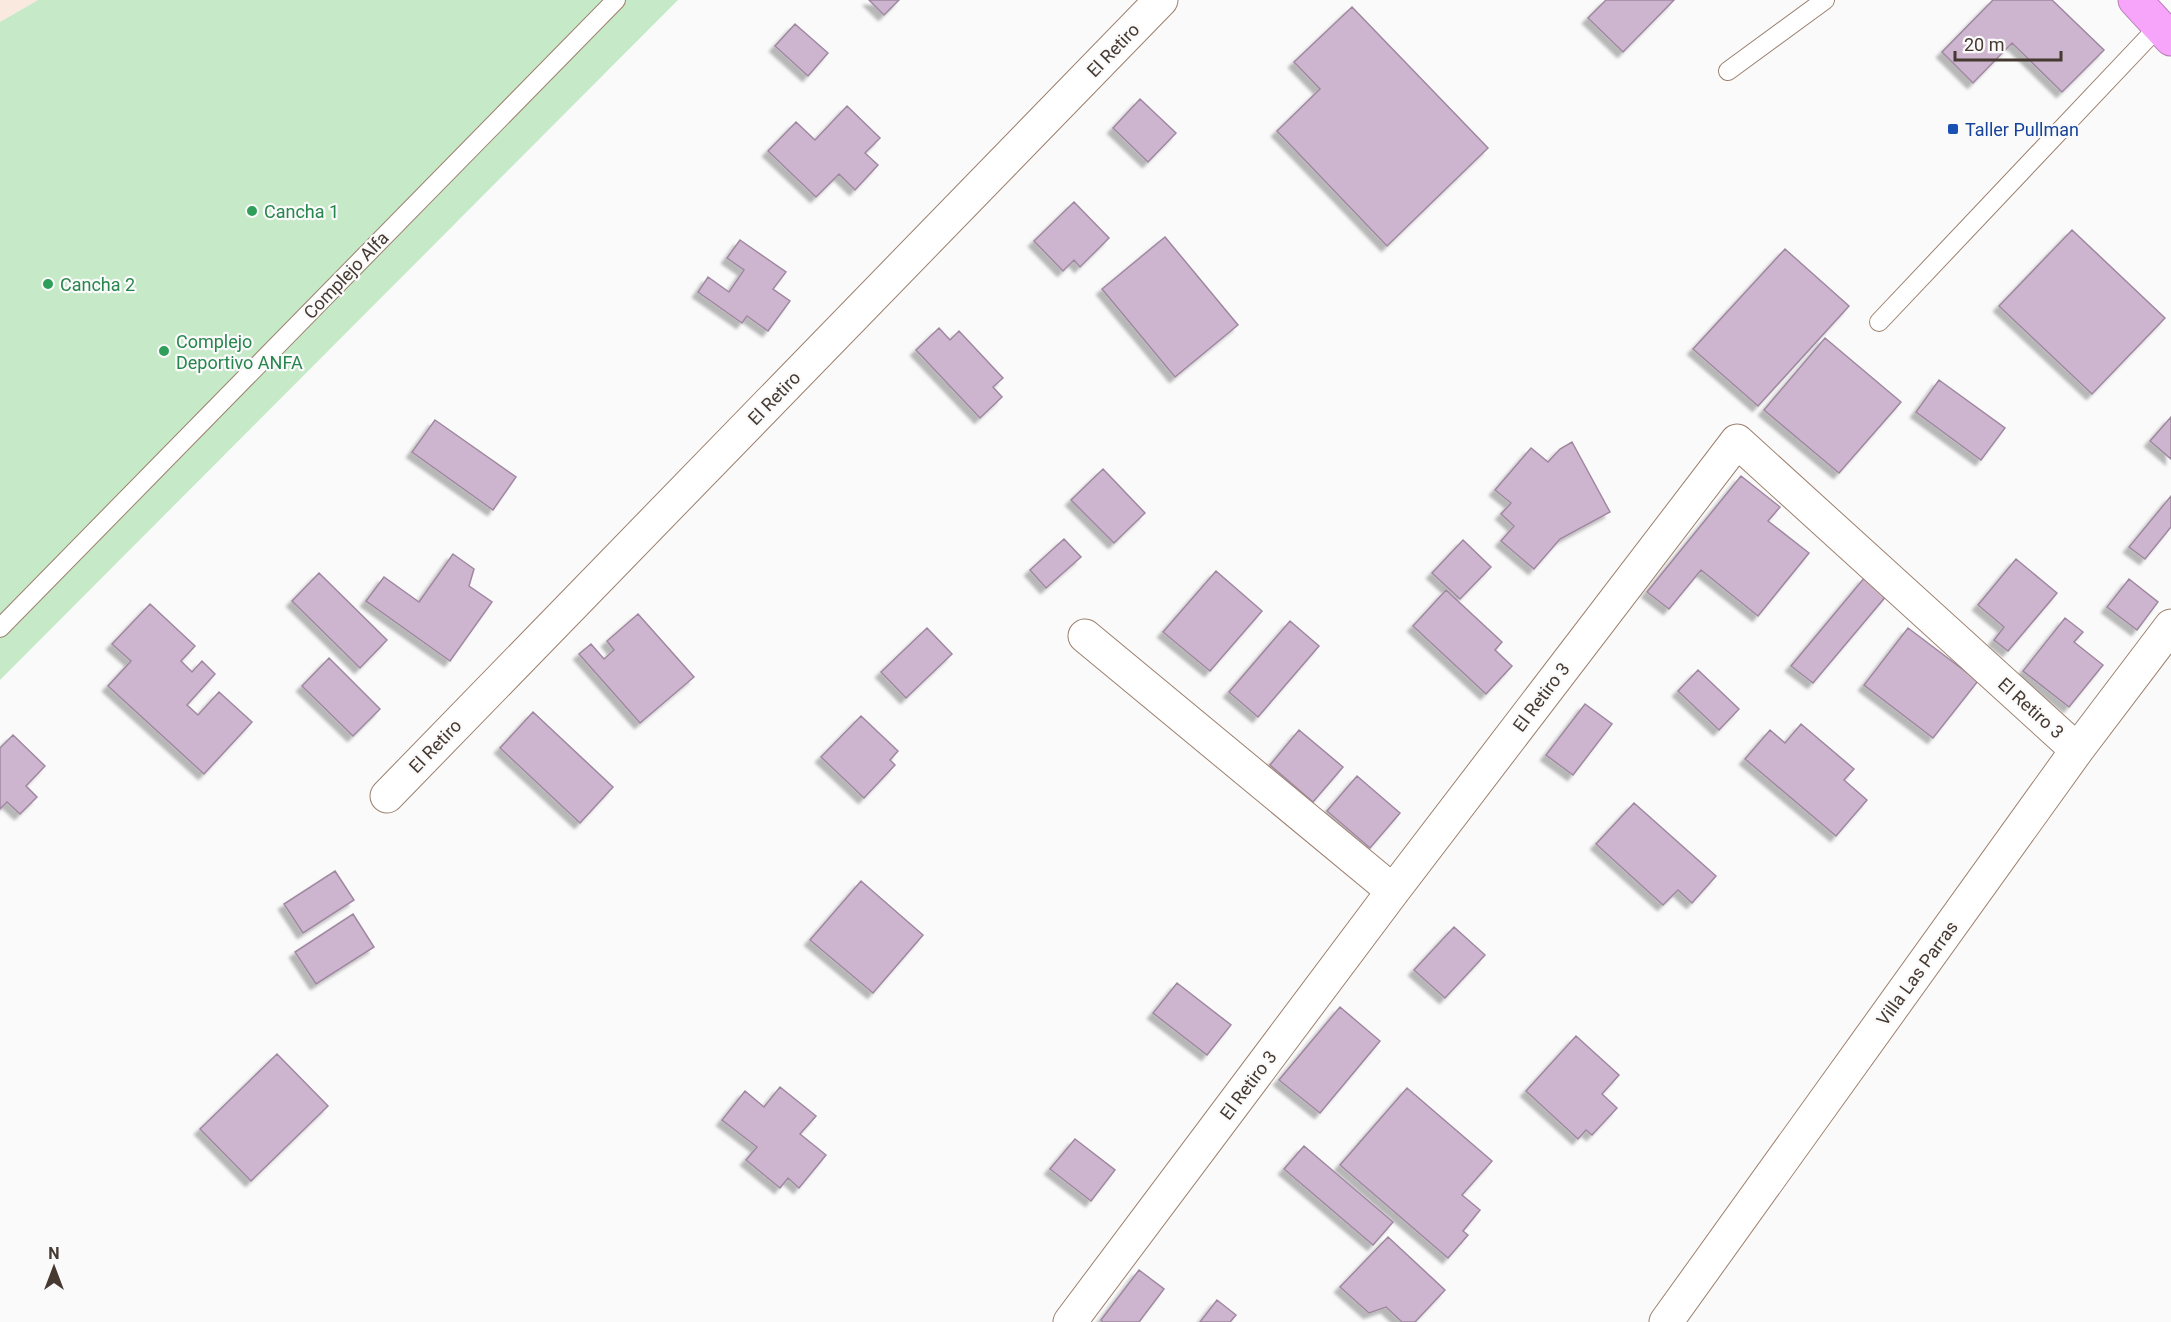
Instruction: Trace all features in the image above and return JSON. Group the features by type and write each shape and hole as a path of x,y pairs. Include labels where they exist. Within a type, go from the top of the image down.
{"highway":[{"path":"2135,0 2165,32"}],"street":[{"name":"El Retiro","path":"387,796 1161,0"},
{"name":"El Retiro 3","path":"1070,1322 1393,891 1737,441 2077,750"},
{"name":"Villa Las Parras","path":"1666,1322 2077,750 2171,626"},
{"path":"1085,636 1393,891"}],"lane":[{"name":"Complejo Alfa","path":"0,628 616,0"},
{"path":"1728,71 1825,0"},
{"path":"1879,322 2165,32"}],"shaded area":[{"path":"0,0 38,0 0,22"}],"green space":[{"name":"Complejo Deportivo ANFA","path":"38,0 678,0 0,680 0,22"}],"building":[{"path":"869,0 899,0 884,15"},
{"path":"1606,0 1674,0 1623,52 1588,18"},
{"path":"1993,0 2052,0 2104,50 2062,92 2012,43 1973,83 1942,52"},
{"path":"1352,7 1488,148 1387,246 1277,131 1320,89 1294,62"},
{"path":"795,24 828,53 808,76 775,46"},
{"path":"1140,99 1176,133 1148,162 1113,128"},
{"path":"847,106 880,138 865,153 878,165 855,190 839,174 816,197 768,151 796,122 815,140"},
{"path":"1074,202 1109,238 1080,267 1074,260 1063,271 1034,241"},
{"path":"2072,230 2165,318 2092,394 1999,306"},
{"path":"1165,237 1238,325 1175,377 1102,289"},
{"path":"740,240 786,272 773,289 790,301 768,331 747,316 742,323 698,292 708,277 729,292 744,270 727,258"},
{"path":"1785,249 1849,306 1758,406 1693,349"},
{"path":"939,328 950,340 959,331 1003,378 993,387 1002,397 980,418 916,350"},
{"path":"1825,338 1901,402 1839,473 1764,410"},
{"path":"1939,380 2005,428 1981,460 1916,412"},
{"path":"2171,417 2171,459 2150,441"},
{"path":"435,420 516,477 493,510 412,452"},
{"path":"1572,442 1610,512 1560,539 1534,569 1501,541 1514,526 1501,514 1511,503 1495,490 1531,448 1548,462 1560,449"},
{"path":"1103,469 1145,513 1114,543 1071,500"},
{"path":"1741,476 1780,507 1768,521 1809,553 1758,616 1701,570 1669,609 1647,592"},
{"path":"2171,496 2171,527 2145,559 2129,547"},
{"path":"1064,539 1081,557 1046,588 1030,570"},
{"path":"1463,540 1491,567 1460,599 1432,573"},
{"path":"453,554 474,569 469,586 492,602 450,661 366,601 384,577 419,602"},
{"path":"2016,559 2057,593 2008,651 1994,640 2004,627 1978,605"},
{"path":"1216,571 1262,611 1210,671 1163,632"},
{"path":"319,573 387,640 360,668 292,601"},
{"path":"1865,577 1887,595 1813,683 1791,666"},
{"path":"2129,579 2158,602 2137,630 2107,607"},
{"path":"1446,590 1502,642 1495,650 1512,666 1486,694 1413,626"},
{"path":"150,604 195,646 181,661 192,672 202,661 215,674 187,705 198,715 219,692 252,722 204,774 108,686 131,661 112,644"},
{"path":"638,614 694,677 640,723 579,654 591,644 604,659 614,650 607,641"},
{"path":"2065,618 2083,632 2074,642 2103,665 2069,707 2023,671"},
{"path":"1290,621 1319,646 1258,717 1229,692"},
{"path":"927,628 952,654 906,698 881,672"},
{"path":"1908,628 1978,681 1933,738 1864,685"},
{"path":"329,658 380,709 353,736 302,686"},
{"path":"1698,670 1739,709 1719,730 1678,691"},
{"path":"1585,704 1612,724 1573,775 1546,755"},
{"path":"533,712 613,787 580,823 500,748"},
{"path":"861,716 898,751 890,760 895,765 864,798 821,757"},
{"path":"1801,724 1854,769 1844,780 1867,800 1836,836 1745,759 1770,730 1785,743"},
{"path":"1299,730 1343,767 1313,802 1270,765"},
{"path":"13,735 45,766 26,786 37,797 20,814 7,802 0,809 0,748"},
{"path":"1357,776 1400,813 1370,848 1327,811"},
{"path":"1634,803 1716,876 1692,903 1678,890 1663,905 1596,844"},
{"path":"335,871 354,900 303,933 284,904"},
{"path":"861,881 923,935 873,993 810,940"},
{"path":"353,914 374,947 316,984 295,952"},
{"path":"1454,927 1485,955 1445,998 1414,970"},
{"path":"1177,983 1231,1025 1207,1055 1153,1013"},
{"path":"1340,1007 1380,1041 1320,1113 1279,1080"},
{"path":"1576,1036 1619,1075 1602,1094 1617,1108 1592,1135 1586,1130 1578,1139 1526,1091"},
{"path":"277,1054 328,1106 251,1181 200,1129"},
{"path":"780,1087 816,1116 800,1134 826,1155 799,1188 788,1178 780,1188 746,1160 757,1147 722,1120 745,1091 764,1107"},
{"path":"1407,1088 1492,1161 1462,1195 1480,1210 1463,1231 1468,1235 1448,1258 1340,1165"},
{"path":"1075,1139 1115,1170 1091,1201 1050,1169"},
{"path":"1304,1146 1393,1222 1373,1245 1284,1169"},
{"path":"1388,1237 1445,1290 1415,1322 1402,1322 1386,1307 1369,1313 1340,1287"},
{"path":"1139,1270 1164,1289 1139,1322 1103,1322 1101,1320"},
{"path":"1217,1300 1236,1315 1230,1322 1200,1322"}],"place":[{"name":"Taller Pullman","path":"1953,129"},
{"name":"Cancha 1","path":"252,211"},
{"name":"Cancha 2","path":"48,284"},
{"name":"Complejo Deportivo ANFA","path":"164,351"}]}
